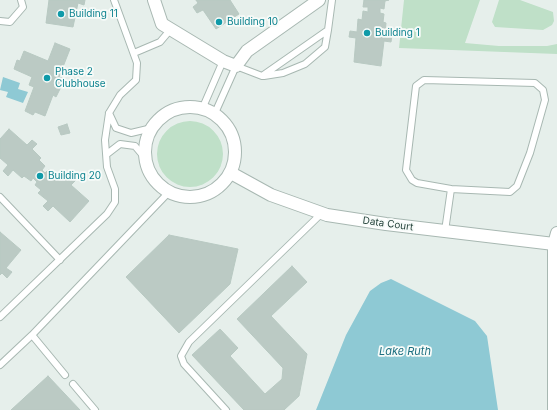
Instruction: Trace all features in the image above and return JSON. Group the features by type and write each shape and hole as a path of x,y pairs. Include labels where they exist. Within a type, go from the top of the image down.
{"street":[{"path":"154,0 162,24 223,61 236,66 248,51 319,0"},
{"path":"188,106 203,108 215,113 229,127 235,142 236,158 231,173 223,184 210,193 194,197 179,196 170,192 153,178 145,158 145,148 152,128 159,119 172,110 188,106"},
{"name":"Data Court","path":"231,173 271,196 322,213 386,224 445,231 556,238"},
{"path":"554,410 556,238"}],"lane":[{"path":"0,21 10,22 23,7 21,0"},
{"path":"0,317 107,214 115,202 115,189 107,167 105,140 109,113 120,95 136,80 137,63 114,0"},
{"path":"215,113 236,66 262,76 283,73 305,64 325,47 332,0"},
{"path":"134,53 160,42 171,29"},
{"path":"262,76 328,30"},
{"path":"203,108 223,61"},
{"path":"424,80 535,83 543,90 545,100 530,153 518,186 510,192 451,188 418,183 412,180 406,170 416,86 424,80"},
{"path":"213,84 226,89"},
{"path":"109,113 116,128 132,133 152,128"},
{"path":"107,154 120,144 135,146 145,158"},
{"path":"445,231 451,188"},
{"path":"0,365 32,335 170,192"},
{"path":"0,197 60,260"},
{"path":"226,410 184,364 181,356 189,342 322,213"},
{"path":"32,335 65,375"},
{"path":"73,384 95,410"}],"green space":[{"path":"404,0 480,0 465,43 499,46 547,46 557,44 557,54 399,48"},
{"path":"499,0 520,0 553,12 554,21 552,25 543,30 495,27 492,22"},
{"path":"190,121 203,124 213,131 220,141 223,154 220,167 213,177 203,184 190,187 177,184 167,177 160,167 157,154 160,141 167,131 177,124"}],"water":[{"path":"3,77 20,83 18,89 28,92 23,103 6,97 8,92 0,90"},
{"name":"Lake Ruth","path":"391,279 475,321 487,336 498,410 316,410 346,335 370,291 381,283"}],"building":[{"name":"Building 11","path":"49,0 85,0 84,5 78,3 73,27 46,23"},
{"name":"Building 10","path":"196,0 230,0 239,14 216,29 203,10 197,13 193,7 198,3"},
{"name":"Building 1","path":"364,0 389,0 385,1 384,9 380,8 380,13 384,14 383,22 386,23 385,35 392,35 391,42 384,41 381,66 354,62 356,38 349,37 350,31 357,32 358,19 362,20 363,11 368,12 368,7 363,7"},
{"name":"Phase 2 Clubhouse","path":"55,43 70,49 59,77 65,79 56,97 53,95 45,116 35,112 33,115 25,111 34,87 29,85 32,77 14,69 17,60 20,61 24,51 48,61"},
{"path":"67,124 70,133 61,135 58,127"},
{"name":"Building 20","path":"9,129 27,145 32,140 37,144 32,149 41,158 39,160 45,166 42,170 45,173 49,169 54,174 57,172 66,180 71,175 76,180 71,185 89,201 70,222 53,206 48,211 43,206 48,201 38,193 41,190 35,185 37,182 33,178 31,181 24,176 22,178 13,170 8,176 3,171 8,165 0,158 0,139"},
{"path":"0,232 21,250 6,268 12,272 7,278 2,273 0,275"},
{"path":"169,235 238,249 230,284 179,333 126,277"},
{"path":"292,266 307,282 271,316 307,354 299,396 284,410 244,410 192,355 220,329 238,348 230,356 265,394 282,379 283,368 237,319"},
{"path":"48,376 80,410 11,410"}],"place":[{"name":"Building 11","path":"61,14"},
{"name":"Building 10","path":"219,22"},
{"name":"Building 1","path":"367,33"},
{"name":"Phase 2 Clubhouse","path":"47,78"},
{"name":"Building 20","path":"40,176"}]}
